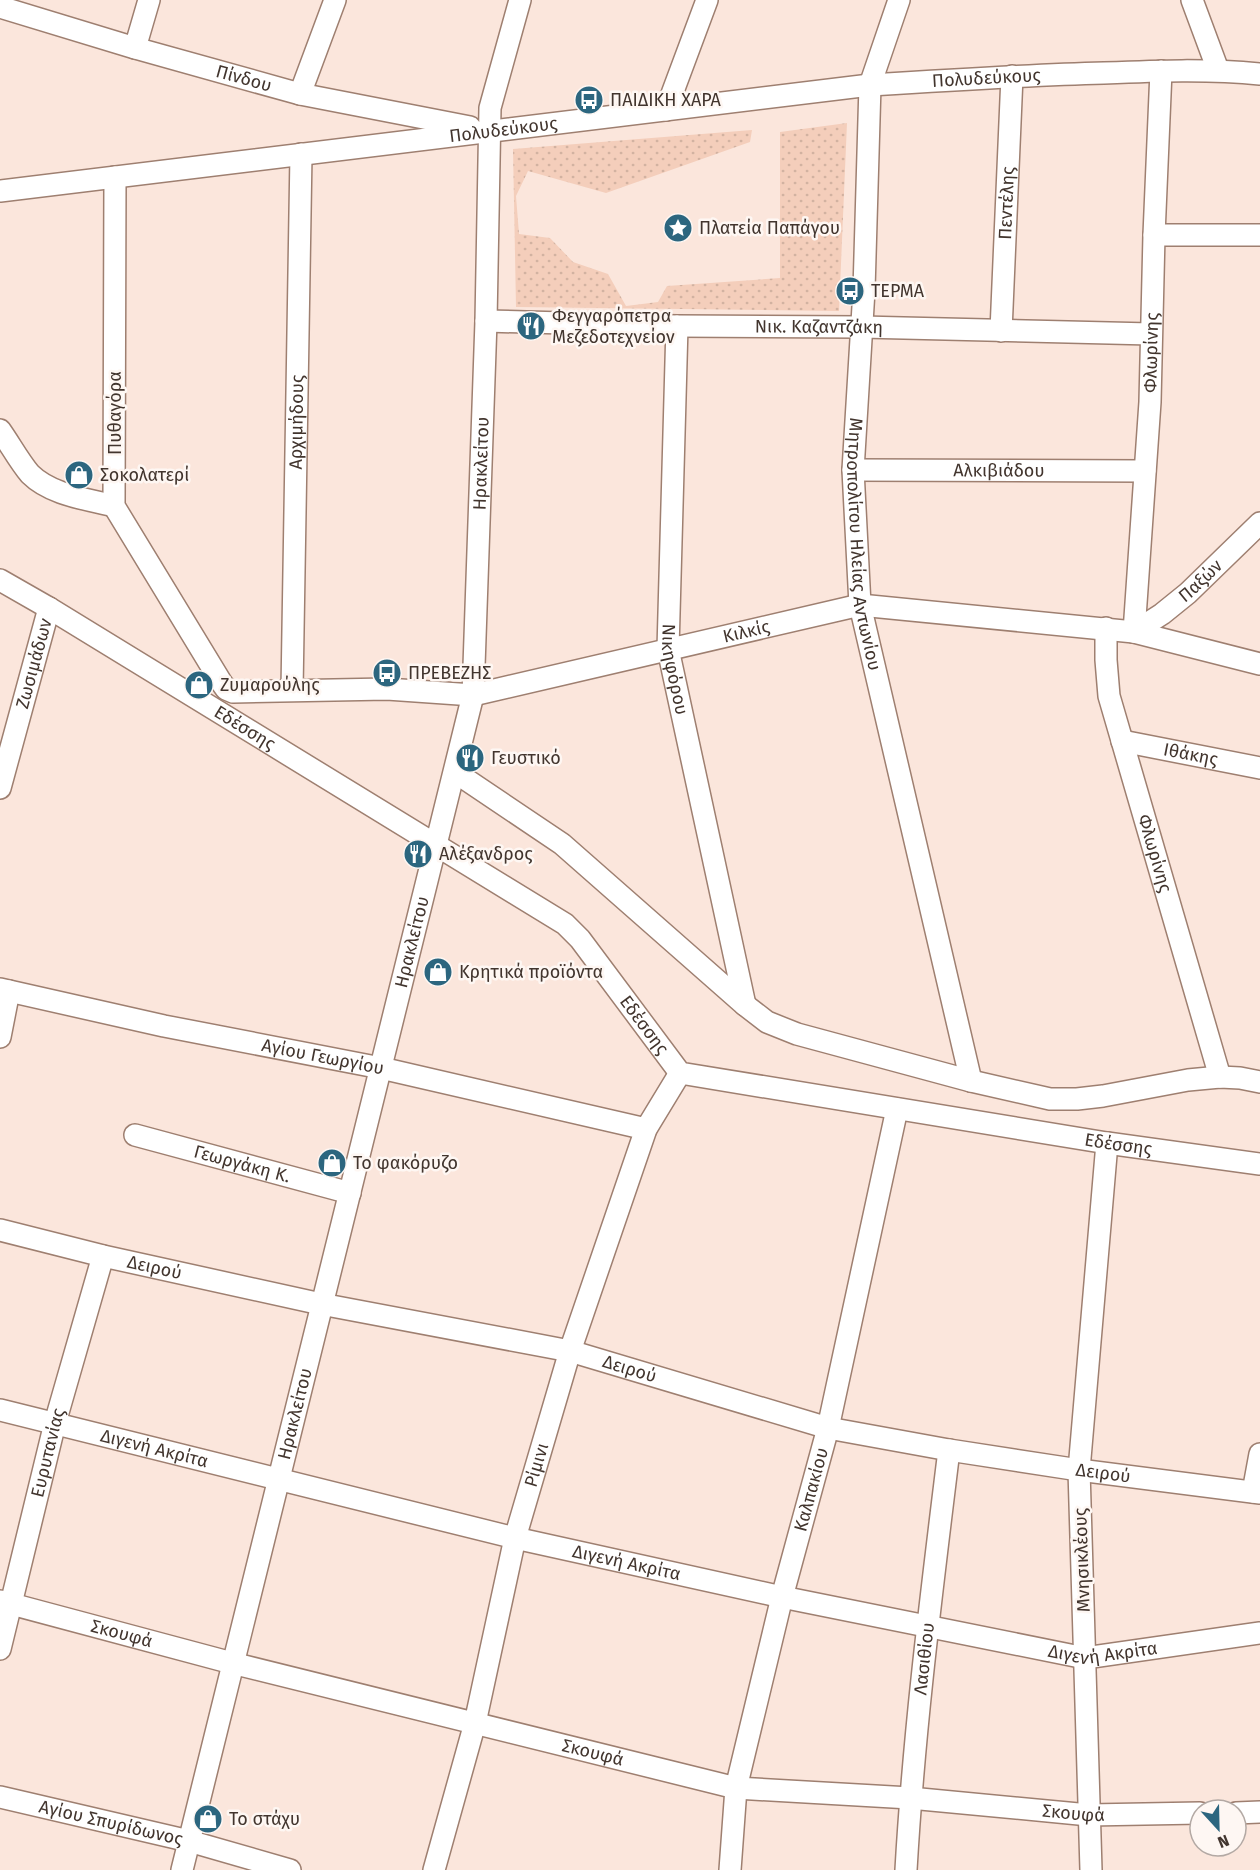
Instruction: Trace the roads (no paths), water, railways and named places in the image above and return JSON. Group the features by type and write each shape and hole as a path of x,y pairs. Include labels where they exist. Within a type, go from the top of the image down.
{"street":[{"path":"135,48 149,0"},
{"path":"300,94 335,0"},
{"name":"Ηρακλείτου","path":"182,1870 473,695 486,321 490,108 520,0"},
{"path":"666,110 707,0"},
{"name":"Μητροπολίτου Ηλείας Αντωνίου","path":"899,0 870,85 862,327 853,470 860,605 971,1081"},
{"path":"1192,0 1218,70"},
{"name":"Πίνδου","path":"0,7 300,94 490,131"},
{"name":"Πολυδεύκους","path":"0,191 870,85 1012,76 1161,71 1218,70 1260,74"},
{"name":"Φλωρίνης","path":"1134,632 1150,402 1161,71"},
{"name":"Πεντέλης","path":"1001,331 1012,76"},
{"name":"Αρχιμήδους","path":"292,690 301,154"},
{"name":"Πυθαγόρα","path":"114,506 115,177"},
{"path":"1154,235 1260,235"},
{"name":"Νικ. Καζαντζάκη","path":"486,321 1151,334"},
{"name":"Νικηφόρου","path":"677,326 668,649 745,1005"},
{"path":"0,430 30,473 42,484 114,506 220,682 226,689 233,692"},
{"name":"Αλκιβιάδου","path":"853,470 1144,471"},
{"name":"Παξών","path":"1134,632 1162,614 1188,593 1260,523"},
{"name":"Εδέσσης","path":"0,580 565,924 580,939 680,1073 1107,1143 1260,1164"},
{"name":"Κιλκίς","path":"233,692 387,689 473,695 860,605 1134,632 1260,664"},
{"name":"Ζωσιμάδων","path":"0,788 49,608"},
{"name":"Φλωρίνης","path":"1106,628 1108,696 1220,1077"},
{"path":"210,708 233,692"},
{"name":"Ιθάκης","path":"1122,741 1260,768"},
{"path":"455,772 562,844 767,1022 797,1034 971,1081 1050,1099 1077,1099 1188,1080 1220,1077 1260,1082"},
{"path":"0,1037 5,990"},
{"name":"Αγίου Γεωργίου","path":"5,990 164,1026 381,1068 646,1129"},
{"name":"Ρίμινι","path":"434,1870 475,1723 515,1538 570,1351 646,1129 680,1073"},
{"name":"Καλπακίου","path":"730,1870 736,1788 782,1598 828,1428 897,1109"},
{"name":"Γεωργάκη Κ.","path":"135,1135 350,1193"},
{"name":"Μνησικλέους","path":"1090,1870 1079,1470 1107,1143"},
{"name":"Δειρού","path":"0,1230 103,1256 321,1304 570,1351 828,1428 1079,1470 1257,1492"},
{"name":"Ευρυτανίας","path":"0,1649 5,1602 103,1256"},
{"name":"Διγενή Ακρίτα","path":"0,1410 515,1538 782,1598 1084,1658 1260,1633"},
{"name":"Λασιθίου","path":"906,1870 910,1798 927,1627 950,1450"},
{"path":"1257,1492 1260,1454"},
{"name":"Σκουφά","path":"5,1602 232,1663 736,1788 910,1798 1089,1815 1188,1813"},
{"name":"Αγίου Σπυρίδωνος","path":"0,1797 189,1841 290,1870"}],"place":[{"name":"ΠΑΙΔΙΚΗ ΧΑΡΑ","path":"589,100"},
{"name":"Πλατεία Παπάγου","path":"678,228"},
{"name":"ΤΕΡΜΑ","path":"850,291"},
{"name":"Φεγγαρόπετρα Μεζεδοτεχνείον","path":"531,326"},
{"name":"Σοκολατερί","path":"79,475"},
{"name":"ΠΡΕΒΕΖΗΣ","path":"387,673"},
{"name":"Ζυμαρούλης","path":"199,685"},
{"name":"Γευστικό","path":"470,758"},
{"name":"Αλέξανδρος","path":"418,854"},
{"name":"Κρητικά προϊόντα","path":"438,972"},
{"name":"Το φακόρυζο","path":"332,1163"},
{"name":"Το στάχυ","path":"208,1819"}]}
